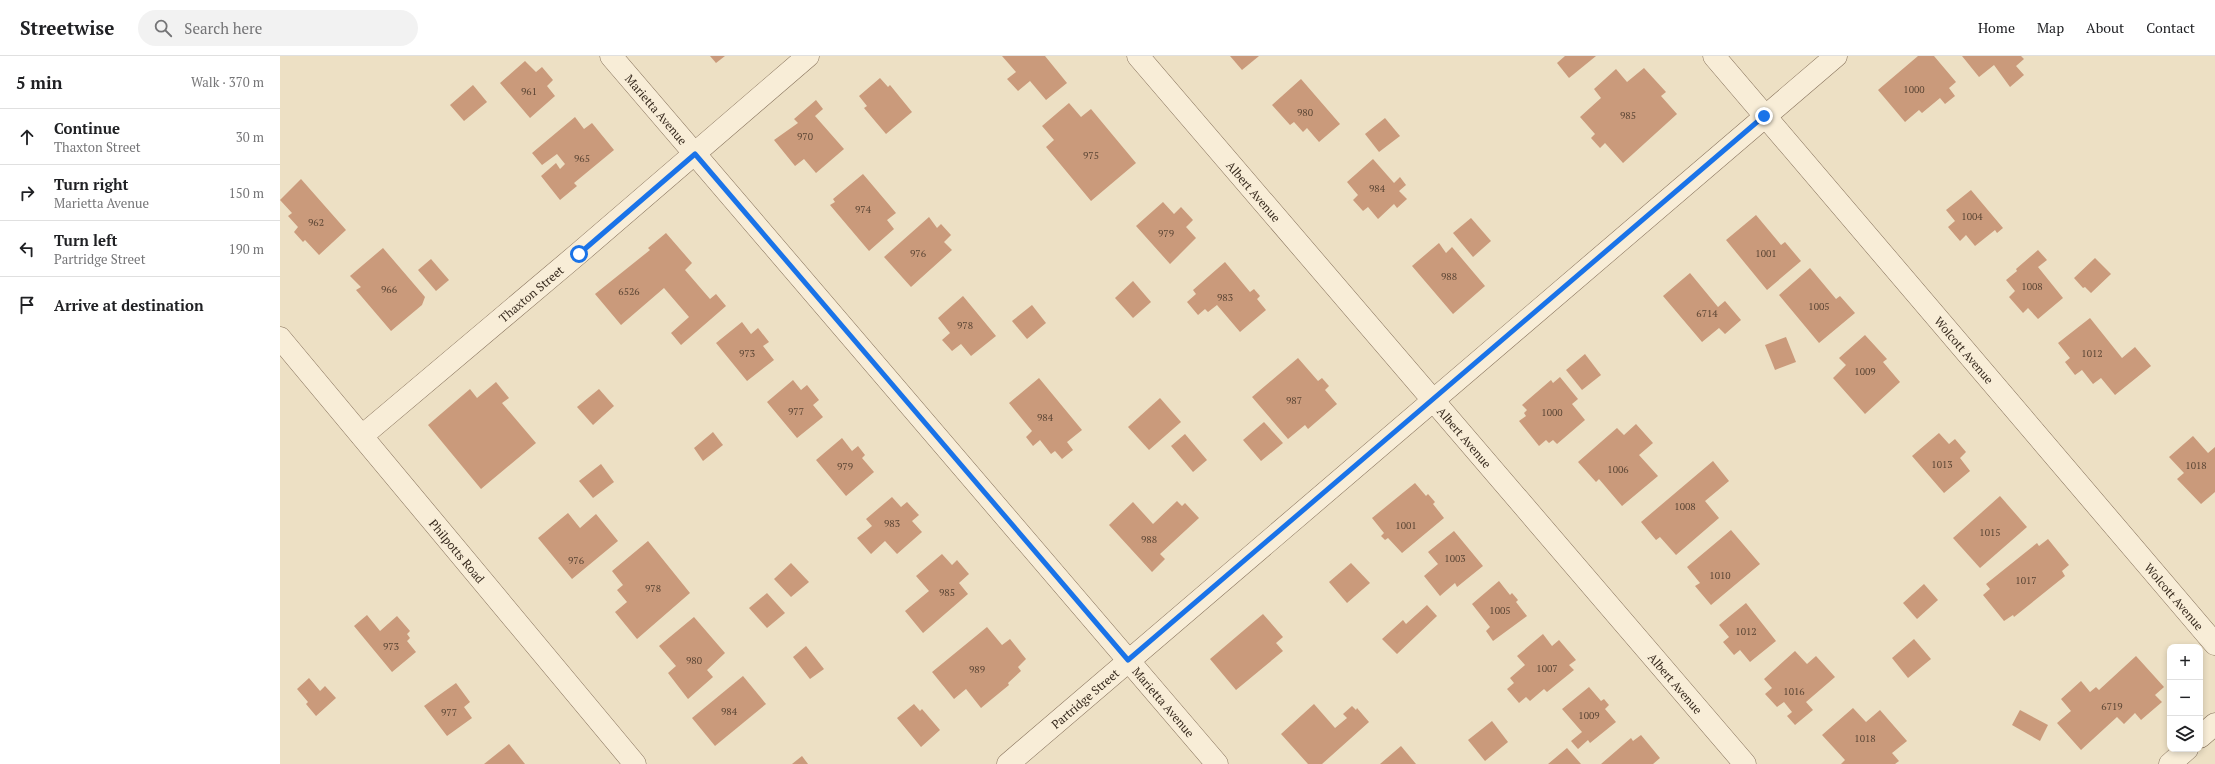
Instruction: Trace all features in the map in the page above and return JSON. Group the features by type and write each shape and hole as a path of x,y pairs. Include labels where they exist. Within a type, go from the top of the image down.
{"street":[{"name":"Marietta Avenue","path":"611,56 1217,764"},
{"name":"Thaxton Street","path":"362,436 695,154 808,56"},
{"name":"Albert Avenue","path":"1138,56 1745,764"},
{"name":"Wolcott Avenue","path":"1714,56 2215,644"},
{"name":"Partridge Street","path":"1008,764 1836,56"},
{"name":"Philpotts Road","path":"280,338 635,764"},
{"path":"2203,734 2215,724"},
{"path":"2170,764 2184,752"}],"building":[{"path":"710,56 725,56 716,63"},
{"path":"1002,56 1045,56 1067,83 1046,100 1030,81 1018,91 1007,79 1016,72"},
{"path":"1230,56 1259,56 1242,70"},
{"path":"1565,56 1596,56 1569,78 1557,63"},
{"path":"1918,56 1934,56 1956,82 1949,88 1955,96 1945,104 1940,98 1922,113 1919,110 1905,122 1878,90"},
{"path":"1962,56 2021,56 2024,59 2016,66 2024,75 2010,87 1994,65 1979,77"},
{"path":"525,61 536,72 542,67 553,80 547,86 555,96 530,118 500,83"},
{"path":"1644,68 1666,92 1661,96 1677,114 1623,163 1605,143 1600,148 1591,138 1595,134 1580,117 1601,98 1594,89 1616,69 1627,82"},
{"path":"880,78 888,87 890,85 912,112 886,134 864,108 867,106 859,96"},
{"path":"1301,79 1340,124 1319,142 1307,128 1303,132 1294,122 1290,125 1272,105"},
{"path":"473,85 487,102 464,121 450,105"},
{"path":"816,100 823,109 815,116 844,149 816,173 804,159 795,166 774,140 798,123 794,119"},
{"path":"1069,103 1081,117 1091,109 1136,163 1091,201 1046,147 1054,140 1042,126"},
{"path":"575,117 584,129 592,123 614,150 574,183 577,186 560,200 541,176 556,163 560,169 565,164 557,154 542,165 532,153"},
{"path":"1385,118 1400,136 1379,152 1365,134"},
{"path":"1373,159 1394,183 1400,177 1406,185 1399,191 1407,199 1397,208 1394,204 1378,219 1368,207 1363,211 1353,200 1358,195 1347,182"},
{"path":"863,174 896,213 887,220 894,229 869,251 830,205 835,202 833,199"},
{"path":"301,179 346,230 319,255 305,240 303,242 294,232 298,227 288,216 292,213 280,200"},
{"path":"1971,190 2003,228 1997,233 1995,230 1975,246 1966,235 1960,241 1948,227 1955,221 1946,210"},
{"path":"1163,202 1174,214 1181,207 1193,220 1186,227 1196,238 1170,264 1136,226"},
{"path":"1756,215 1781,245 1785,242 1801,261 1767,290 1726,240"},
{"path":"929,217 937,228 941,224 951,235 944,242 952,250 911,287 884,257"},
{"path":"1471,218 1491,241 1473,257 1453,233"},
{"path":"666,233 692,263 685,270 710,299 716,294 726,306 681,345 671,333 689,317 664,288 621,325 595,294 650,250 648,248"},
{"path":"1439,243 1446,253 1452,247 1485,286 1453,314 1412,266"},
{"path":"383,248 425,297 422,305 391,331 356,290 361,287 350,276"},
{"path":"2038,250 2047,260 2038,267 2063,298 2038,319 2028,308 2023,313 2009,297 2015,291 2006,280"},
{"path":"2095,258 2111,274 2091,293 2085,287 2083,288 2074,278"},
{"path":"431,259 449,280 436,291 418,270"},
{"path":"1225,262 1250,292 1254,289 1260,296 1257,299 1266,310 1240,332 1217,305 1208,312 1205,309 1198,315 1187,302 1196,294 1193,290"},
{"path":"1810,268 1836,299 1840,296 1855,313 1819,343 1779,295"},
{"path":"1690,273 1718,307 1725,301 1741,320 1725,334 1719,328 1702,342 1663,296"},
{"path":"1133,281 1151,302 1133,318 1115,298"},
{"path":"963,296 996,336 971,356 961,344 952,351 942,340 950,333 938,318"},
{"path":"1032,305 1046,323 1027,339 1012,321"},
{"path":"2090,318 2122,358 2135,347 2151,366 2115,395 2101,378 2093,384 2082,370 2075,375 2065,362 2070,358 2058,343"},
{"path":"742,322 751,334 758,328 769,342 763,346 774,360 747,381 716,343"},
{"path":"1865,335 1887,359 1883,362 1900,382 1865,414 1833,378 1846,365 1839,358"},
{"path":"1786,337 1796,362 1775,370 1765,345"},
{"path":"1585,354 1601,375 1582,390 1566,370"},
{"path":"1298,358 1318,381 1322,378 1329,386 1325,390 1337,404 1308,429 1305,425 1288,439 1252,397"},
{"path":"1560,377 1578,399 1572,404 1585,420 1557,444 1553,440 1549,443 1546,440 1539,446 1519,421 1526,416 1524,413 1527,410 1522,405 1551,380 1553,383"},
{"path":"1039,378 1082,430 1067,442 1073,450 1062,459 1055,451 1051,454 1040,440 1033,446 1026,437 1032,431 1009,403"},
{"path":"793,380 801,390 807,385 819,400 813,405 823,417 797,438 767,402"},
{"path":"496,382 509,398 502,403 536,443 481,489 428,425 470,389 477,398"},
{"path":"599,389 614,406 593,425 577,407"},
{"path":"1160,398 1181,422 1149,450 1128,427"},
{"path":"1264,422 1283,443 1261,461 1243,440"},
{"path":"1636,424 1653,443 1639,455 1658,476 1622,506 1599,479 1596,482 1578,462 1617,428 1624,435"},
{"path":"713,432 723,445 703,461 694,448"},
{"path":"1939,433 1949,444 1955,439 1966,452 1960,458 1970,471 1944,493 1912,456"},
{"path":"1185,434 1207,460 1193,472 1171,446"},
{"path":"2193,436 2208,453 2215,447 2215,492 2201,504 2177,479 2184,473 2169,457"},
{"path":"842,438 852,451 858,446 865,455 862,458 874,472 846,496 816,460"},
{"path":"1713,461 1729,481 1705,501 1719,518 1676,555 1660,537 1656,540 1641,522"},
{"path":"601,464 614,482 593,498 579,481"},
{"path":"1415,483 1426,496 1428,494 1435,502 1433,504 1444,518 1402,553 1388,538 1385,540 1381,536 1384,533 1372,518"},
{"path":"2000,496 2027,527 1980,568 1953,538"},
{"path":"892,497 901,507 907,502 919,515 912,521 922,532 897,554 885,541 871,554 857,538 872,526 866,519"},
{"path":"1177,501 1182,506 1185,503 1199,518 1160,554 1165,559 1152,572 1109,525 1133,502 1153,524"},
{"path":"568,513 580,528 596,514 618,541 572,579 538,538"},
{"path":"1731,530 1760,564 1711,605 1695,586 1700,583 1687,567"},
{"path":"1454,531 1483,566 1457,587 1455,583 1440,596 1424,576 1438,564 1428,552"},
{"path":"2048,539 2069,565 2062,571 2065,576 2014,617 2013,615 2004,621 1983,595 1990,589 1986,584 2037,543 2039,546"},
{"path":"648,541 690,593 637,639 615,612 627,602 617,590 623,585 612,571"},
{"path":"942,554 952,565 957,560 969,574 959,583 968,594 923,633 905,611 929,591 916,576"},
{"path":"791,563 809,582 791,597 774,579"},
{"path":"1351,563 1370,583 1347,603 1329,582"},
{"path":"1499,581 1510,595 1512,593 1518,600 1516,602 1527,616 1493,641 1486,631 1490,627 1472,604"},
{"path":"1924,584 1938,600 1917,619 1903,603"},
{"path":"767,593 785,613 767,628 749,608"},
{"path":"1746,603 1776,641 1750,662 1740,650 1734,655 1723,642 1729,637 1719,625"},
{"path":"1427,605 1437,616 1397,654 1382,639 1403,620 1406,624"},
{"path":"1263,614 1283,637 1276,643 1283,651 1236,690 1210,659"},
{"path":"367,615 380,631 397,616 410,631 407,634 410,638 407,641 416,652 392,672 354,626"},
{"path":"694,617 725,653 707,670 713,677 688,699 668,673 676,666 659,646"},
{"path":"987,627 1002,645 1010,639 1026,659 1018,667 1021,671 1008,683 1009,685 981,708 966,689 954,699 932,672"},
{"path":"1543,634 1552,646 1559,640 1576,660 1569,665 1574,670 1547,692 1544,689 1530,701 1526,697 1519,703 1507,689 1514,683 1510,678 1525,665 1517,656"},
{"path":"1914,639 1931,659 1908,678 1892,658"},
{"path":"806,646 824,669 810,679 793,657"},
{"path":"1795,651 1807,664 1816,656 1835,677 1806,702 1813,710 1795,725 1787,716 1792,712 1784,702 1777,707 1765,694 1772,688 1764,679"},
{"path":"2136,656 2164,687 2155,695 2162,702 2141,720 2135,713 2124,724 2117,717 2081,750 2057,723 2071,711 2061,699 2081,681 2090,692 2096,687 2099,690"},
{"path":"743,676 766,704 715,746 692,718"},
{"path":"309,678 320,691 325,686 336,698 316,716 306,704 308,702 297,689"},
{"path":"456,683 470,702 464,707 472,718 447,736 424,706"},
{"path":"1589,687 1601,701 1604,699 1609,705 1605,709 1616,722 1590,743 1588,740 1578,749 1571,741 1582,732 1562,709"},
{"path":"914,704 920,711 922,709 940,730 921,747 897,718"},
{"path":"1314,704 1335,728 1347,718 1343,714 1352,706 1356,710 1357,708 1369,722 1322,764 1308,764 1281,734"},
{"path":"1853,708 1866,722 1880,710 1907,741 1892,753 1899,761 1895,764 1841,764 1845,760 1822,735"},
{"path":"2020,710 2048,725 2040,741 2012,725"},
{"path":"1492,721 1508,742 1485,761 1468,740"},
{"path":"1641,735 1660,758 1653,764 1601,764 1631,738 1633,741"},
{"path":"509,744 525,764 484,764"},
{"path":"1401,746 1416,764 1380,764"},
{"path":"1567,748 1581,764 1548,764"},
{"path":"802,756 808,764 792,764"}],"route":[{"path":"579,254 695,154 1128,660 1434,400 1764,116"}]}
